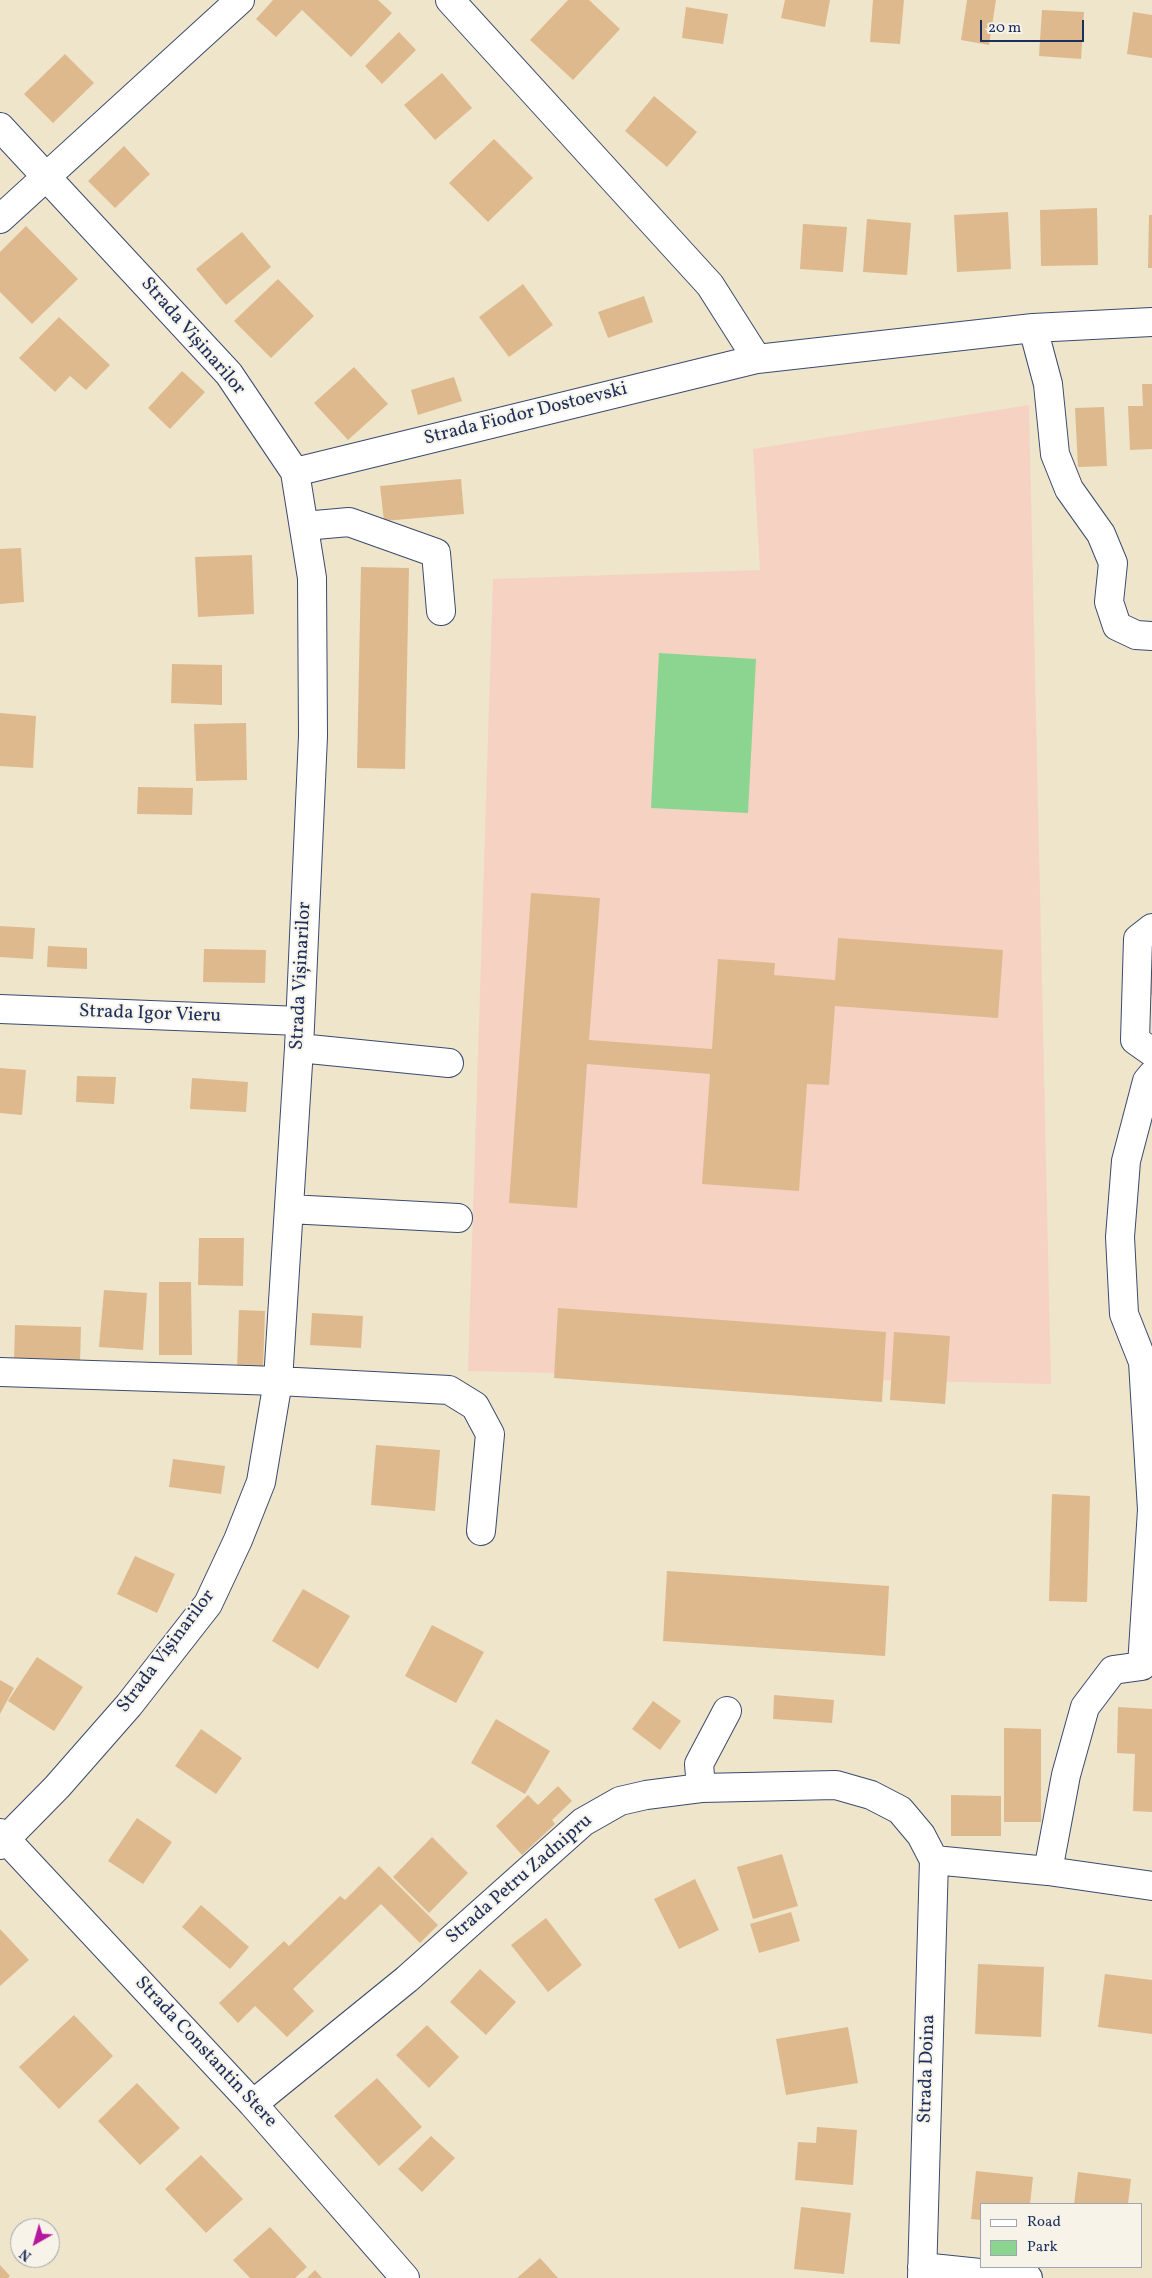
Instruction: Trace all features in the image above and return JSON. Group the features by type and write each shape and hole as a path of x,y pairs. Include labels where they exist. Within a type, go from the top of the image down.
{"street":[{"path":"0,219 240,0"},
{"path":"450,0 710,285 757,359"},
{"name":"Strada Vișinarilor","path":"0,127 229,374 295,472 312,578 313,736 299,1048 278,1381 261,1482 238,1540 208,1604 129,1705 57,1787 2,1839"},
{"name":"Strada Fiodor Dostoevski","path":"295,472 757,359 1033,328 1152,322"},
{"path":"1033,328 1048,384 1055,454 1069,489 1101,534 1114,563 1109,602 1117,626 1136,635 1152,636"},
{"path":"304,526 349,522 436,553 441,612"},
{"path":"1152,928 1138,939 1135,1040 1152,1052"},
{"name":"Strada Igor Vieru","path":"0,1009 300,1021"},
{"path":"299,1048 449,1063"},
{"path":"1048,1871 1066,1775 1086,1707 1113,1670 1147,1669 1152,1510 1148,1362 1124,1314 1120,1237 1126,1161 1149,1078"},
{"path":"289,1209 458,1218"},
{"path":"0,1372 278,1381 449,1390 475,1406 490,1434 481,1530"},
{"path":"701,1788 699,1764 727,1711"},
{"name":"Strada Petru Zadnipru","path":"253,2104 407,1979 583,1822 620,1801 646,1795 701,1788 836,1785 871,1795 900,1810 921,1835 934,1860"},
{"name":"Strada Constantin Stere","path":"2,1839 253,2104 405,2278"},
{"path":"934,1860 1048,1871 1152,1886"},
{"name":"Strada Doina","path":"922,2273 934,1860"},
{"path":"922,2273 1028,2278"}],"shaded area":[{"path":"1029,405 1051,1384 468,1371 493,579 760,570 753,449"}],"green space":[{"path":"659,653 756,659 748,813 651,808"}],"building":[{"path":"273,0 378,0 392,13 351,57 302,10 276,37 256,19"},
{"path":"568,0 589,0 620,29 573,80 530,40"},
{"path":"785,0 830,0 825,27 781,18"},
{"path":"873,0 904,0 900,44 870,42"},
{"path":"967,0 996,0 989,45 961,40"},
{"path":"686,7 728,14 723,44 682,38"},
{"path":"1042,10 1084,12 1081,59 1039,56"},
{"path":"1133,12 1152,15 1152,58 1127,54"},
{"path":"399,32 416,50 382,84 365,66"},
{"path":"65,54 94,83 53,123 24,94"},
{"path":"442,73 472,108 435,140 404,105"},
{"path":"654,96 697,132 667,167 625,131"},
{"path":"494,139 533,178 488,222 449,183"},
{"path":"124,146 150,174 115,208 88,181"},
{"path":"1097,208 1098,265 1041,266 1040,210"},
{"path":"1008,212 1011,269 957,272 954,215"},
{"path":"1149,215 1152,215 1152,268 1148,268"},
{"path":"867,219 911,223 907,275 863,272"},
{"path":"803,224 847,227 843,272 800,269"},
{"path":"26,226 78,279 32,324 0,292 0,252"},
{"path":"242,232 271,267 226,305 196,269"},
{"path":"278,279 314,316 271,358 234,321"},
{"path":"523,284 553,325 509,357 479,317"},
{"path":"644,296 653,322 608,338 598,312"},
{"path":"59,317 110,365 86,390 70,376 55,392 19,358"},
{"path":"354,367 388,404 348,440 314,403"},
{"path":"182,371 205,392 170,429 148,408"},
{"path":"454,377 462,401 418,415 411,390"},
{"path":"1142,384 1152,384 1152,449 1130,450 1128,406 1143,406"},
{"path":"1104,407 1107,466 1078,467 1075,408"},
{"path":"461,479 464,514 384,521 380,486"},
{"path":"21,548 24,602 0,604 0,549"},
{"path":"252,555 254,614 198,617 195,557"},
{"path":"361,567 409,568 405,769 357,768"},
{"path":"172,664 222,665 222,705 171,703"},
{"path":"0,713 36,716 33,768 0,766"},
{"path":"246,723 247,780 196,781 194,724"},
{"path":"138,787 193,788 192,815 137,814"},
{"path":"531,893 600,898 589,1040 712,1049 718,959 775,963 774,975 835,980 838,938 1003,950 998,1018 835,1006 829,1085 807,1084 799,1191 702,1184 710,1074 587,1064 577,1208 509,1203"},
{"path":"0,926 35,928 33,959 0,957"},
{"path":"48,946 87,948 87,969 47,967"},
{"path":"1148,947 1152,947 1152,995 1147,995"},
{"path":"204,949 266,950 265,983 203,982"},
{"path":"0,1068 26,1070 22,1115 0,1113"},
{"path":"77,1076 116,1077 114,1104 76,1102"},
{"path":"192,1078 248,1082 246,1112 190,1109"},
{"path":"199,1238 244,1238 243,1286 198,1285"},
{"path":"159,1282 191,1282 192,1355 159,1355"},
{"path":"104,1290 147,1293 143,1350 99,1347"},
{"path":"558,1308 886,1332 882,1402 554,1378"},
{"path":"239,1310 265,1311 263,1368 237,1368"},
{"path":"312,1313 363,1316 361,1348 310,1345"},
{"path":"15,1325 81,1327 80,1363 14,1361"},
{"path":"894,1332 950,1336 945,1404 890,1400"},
{"path":"376,1445 440,1450 435,1511 371,1505"},
{"path":"173,1459 225,1466 221,1494 169,1487"},
{"path":"1052,1494 1090,1496 1087,1602 1049,1601"},
{"path":"135,1556 175,1574 157,1613 117,1594"},
{"path":"667,1571 889,1586 885,1656 663,1641"},
{"path":"303,1589 350,1616 318,1669 272,1641"},
{"path":"432,1625 484,1652 456,1703 405,1676"},
{"path":"37,1657 83,1687 54,1731 8,1701"},
{"path":"0,1680 14,1688 0,1714"},
{"path":"774,1695 834,1700 832,1723 773,1719"},
{"path":"653,1701 681,1721 660,1750 632,1729"},
{"path":"1118,1707 1152,1709 1152,1812 1133,1811 1135,1754 1117,1753"},
{"path":"496,1719 550,1751 525,1794 471,1763"},
{"path":"1004,1728 1041,1729 1041,1822 1004,1822"},
{"path":"201,1729 242,1758 216,1794 175,1766"},
{"path":"558,1786 572,1801 552,1820 555,1824 522,1855 496,1826 528,1795 538,1805"},
{"path":"951,1795 1001,1796 1001,1836 951,1836"},
{"path":"137,1818 172,1842 143,1884 108,1861"},
{"path":"432,1837 468,1873 429,1913 393,1877"},
{"path":"782,1854 798,1906 753,1919 737,1867"},
{"path":"379,1866 438,1925 420,1943 381,1904 293,1989 314,2011 287,2037 255,2006 238,2023 219,2003 284,1941 289,1946 340,1896 345,1900"},
{"path":"695,1879 719,1930 679,1949 654,1899"},
{"path":"201,1905 249,1947 230,1969 182,1927"},
{"path":"791,1912 800,1941 759,1953 750,1924"},
{"path":"546,1918 582,1965 548,1992 511,1945"},
{"path":"0,1929 29,1960 0,1986"},
{"path":"978,1964 1044,1967 1041,2037 975,2034"},
{"path":"480,1969 516,2002 486,2035 450,2002"},
{"path":"1105,1974 1152,1980 1152,2034 1098,2027"},
{"path":"74,2015 113,2056 59,2109 19,2067"},
{"path":"427,2025 459,2057 429,2088 396,2055"},
{"path":"848,2027 858,2083 786,2095 776,2039"},
{"path":"377,2078 422,2127 379,2166 334,2116"},
{"path":"137,2083 180,2128 140,2165 98,2121"},
{"path":"817,2127 857,2130 853,2185 795,2180 798,2142 816,2143"},
{"path":"431,2136 455,2158 422,2192 398,2169"},
{"path":"201,2155 243,2199 206,2233 165,2189"},
{"path":"976,2171 1033,2177 1030,2203 980,2203 980,2220 971,2219"},
{"path":"1078,2172 1131,2179 1128,2203 1074,2203"},
{"path":"801,2207 851,2213 844,2274 794,2269"},
{"path":"270,2227 307,2267 295,2278 250,2278 233,2260"},
{"path":"540,2258 558,2278 517,2278"},
{"path":"0,2265 10,2276 8,2278 0,2278"},
{"path":"315,2270 322,2278 307,2278"}]}
